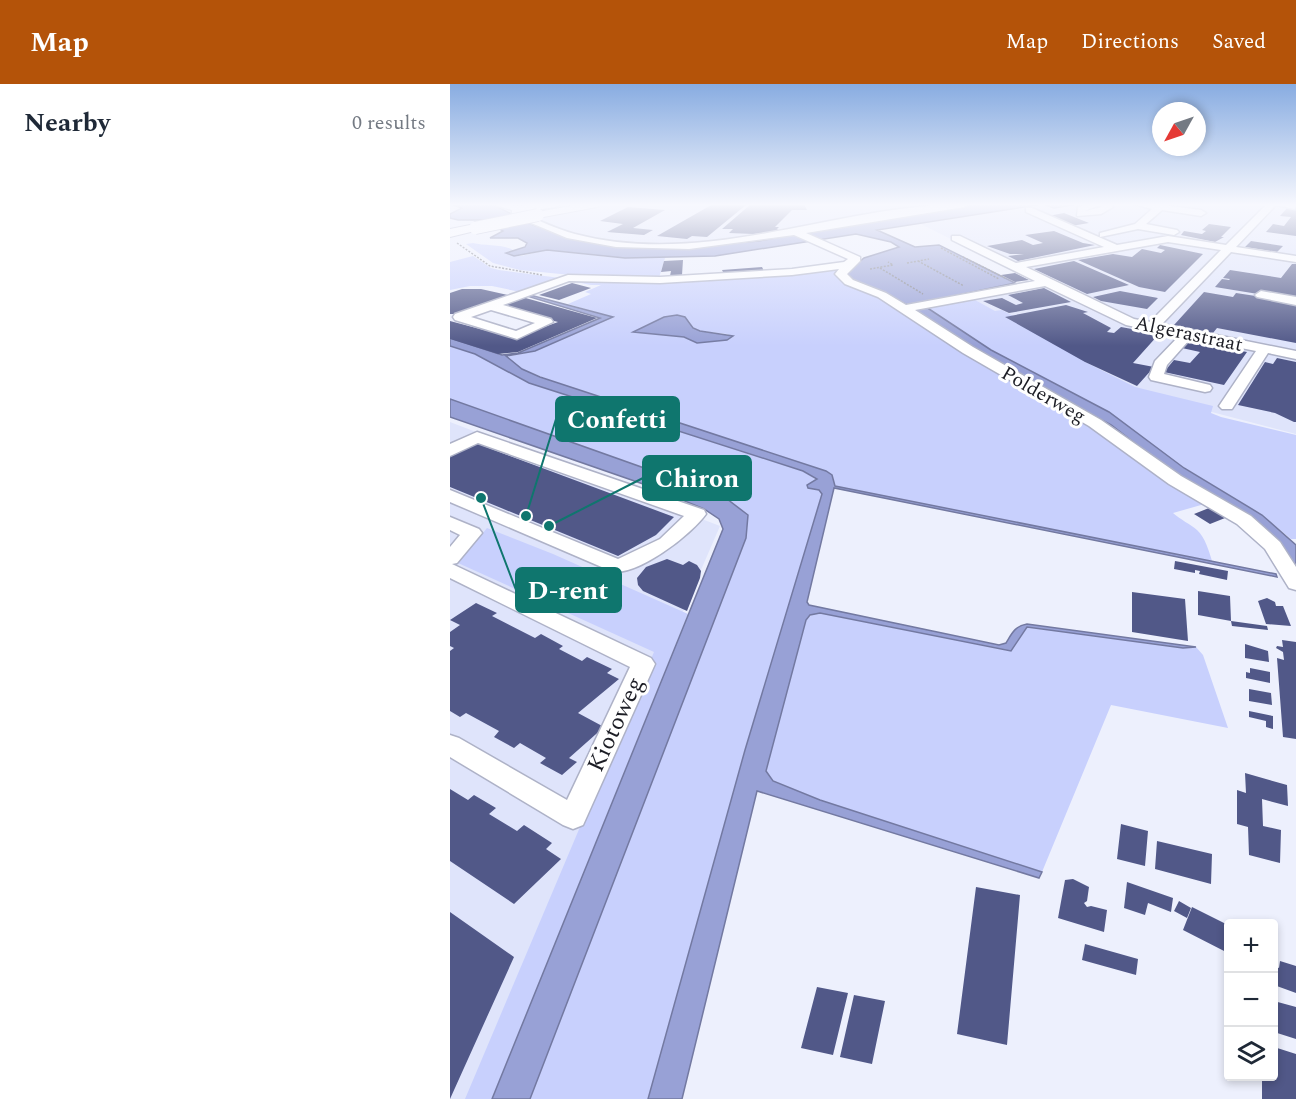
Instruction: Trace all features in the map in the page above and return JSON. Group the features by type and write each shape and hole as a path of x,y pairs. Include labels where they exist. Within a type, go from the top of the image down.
{"street":[{"name":"Polderweg","path":"839,251 856,259 847,265 842,274 849,282 882,295 906,308 968,350 1095,423 1175,480 1244,520 1273,546 1296,584"},
{"name":"Algerastraat","path":"984,251 1130,322 1296,355"},
{"path":"1015,266 1096,251"},
{"path":"1152,327 1226,251"},
{"path":"1250,251 1296,259"},
{"path":"1219,259 1232,261"},
{"path":"491,306 547,322 517,335 459,317 568,278 660,280 792,272 847,265"},
{"path":"906,308 924,299 1047,282"},
{"path":"1262,295 1296,301"},
{"path":"1187,333 1160,364 1156,377 1205,388"},
{"path":"1227,406 1264,349"},
{"path":"450,451 477,437 697,514 667,543 618,567 450,495"},
{"path":"459,527 484,510"},
{"name":"Kiotoweg","path":"450,745 573,816 643,664 452,556 459,527"}],"path":[{"path":"472,251 498,269 568,278"},
{"path":"946,251 1011,285"},
{"path":"953,251 1007,279"},
{"path":"907,263 929,259"},
{"path":"918,261 965,287"},
{"path":"870,269 893,266 888,262"},
{"path":"880,268 924,299"}],"shaded area":[{"path":"476,251 510,251 521,256 541,251 559,251 608,257 665,258 659,278 571,275 520,270 493,263"},
{"path":"511,251 539,251 514,256 506,253"},
{"path":"560,251 745,251 715,256 625,258"},
{"path":"885,251 952,251 1015,283 920,303 991,350 1109,412 1184,468 1262,515 1296,545 1296,567 1196,486 1166,467 1111,425 1001,366 912,312 908,305 847,277 847,272 864,258"},
{"path":"975,251 1296,251 1296,434 1120,388 960,301 1040,284"},
{"path":"473,256 491,268 560,278 520,292 492,286 470,286 450,290 450,262"},
{"path":"840,265 838,277 841,281 869,291 1049,398 1208,503 1173,513 1200,533 1212,561 835,486 826,471 562,385 522,369 505,357 535,351 612,317 568,304 591,294 585,292 601,285 566,280 655,281","holes":["677,315 689,321 693,328 700,331 727,334 733,337 697,343 684,337 634,332 664,317"]},
{"path":"527,296 613,317 535,351 506,356 522,369 540,377 826,471 832,475 835,486 1276,574 1277,577 834,488 807,602 809,605 999,645 1006,643 1017,628 1027,624 1196,647 1183,648 1027,627 1011,651 820,613 810,615 806,620 766,771 773,781 820,800 1042,872 1039,878 757,791 682,1099 648,1099 745,750 822,494 819,490 808,488 807,485 817,479 803,471 529,383 475,354 450,346 450,338 502,355 518,353 600,318"},
{"path":"975,300 995,311 1002,310 1082,352 1086,359 1085,362 1135,387 1213,406 1211,413 1221,417 1296,435 1296,539 1291,539 1262,515 963,333 927,308"},
{"path":"677,315 685,317 693,328 700,331 733,336 727,340 697,343 684,337 633,332 664,317"},
{"path":"450,346 475,354 529,383 803,471 817,480 807,485 810,489 819,490 822,494 745,750 648,1099 530,1099 746,538 748,515 723,496 450,399"},
{"path":"450,399 723,496 748,515 746,538 530,1099 492,1099 723,529 719,519 704,509 646,485 450,417"},
{"path":"450,422 720,526 472,1099 450,1099"},
{"path":"487,528 553,554 688,614 492,1099 465,1099 654,652 458,563"},
{"path":"815,612 1010,651 1026,627 1183,648 1196,647 1203,655 1228,728 1111,705 1042,872 820,800 773,781 766,771 806,620"}],"building":[{"path":"1002,251 1064,251 1018,261 1008,256 1024,254"},
{"path":"1139,251 1190,251 1203,254 1165,292 1139,287 1078,260 1113,254 1132,257"},
{"path":"683,260 682,275 670,276 671,271 661,272 664,261"},
{"path":"1074,261 1129,285 1087,294 1034,269"},
{"path":"1292,264 1296,264 1296,300 1215,287 1222,279 1230,279 1223,278 1230,270 1281,278"},
{"path":"762,267 764,271 724,274 722,270"},
{"path":"1015,273 1029,280 1015,282 1001,275"},
{"path":"572,283 591,288 559,300 539,295"},
{"path":"1044,288 1071,302 1009,313 983,301 1002,298 1016,305 1023,303 1008,295"},
{"path":"462,289 481,289 512,296 458,314 450,314 450,293"},
{"path":"1120,291 1158,298 1147,309 1101,301 1093,297"},
{"path":"1204,292 1233,297 1236,293 1296,302 1296,343 1217,328 1213,333 1174,325"},
{"path":"522,297 597,318 518,352 498,354 450,339 450,321 514,338 558,322 499,306"},
{"path":"1066,305 1088,312 1083,313 1111,328 1107,332 1114,333 1121,327 1159,334 1133,363 1154,367 1137,386 1085,362 1005,317"},
{"path":"1187,342 1247,352 1224,385 1164,372 1174,360 1190,363 1200,352 1182,348"},
{"path":"1277,358 1296,362 1296,422 1275,413 1238,405 1265,362 1273,364"},
{"path":"478,444 674,517 656,535 618,556 450,487 450,455"},
{"path":"1209,508 1225,518 1210,524 1194,514"},
{"path":"667,559 683,565 689,561 697,565 701,571 687,611 643,591 638,585 637,578 646,567"},
{"path":"1175,561 1228,571 1227,580 1199,574 1200,571 1195,570 1195,573 1174,569"},
{"path":"1198,591 1230,596 1231,621 1198,615"},
{"path":"1132,592 1185,599 1188,641 1132,632"},
{"path":"1267,598 1275,602 1276,606 1283,606 1291,626 1266,624 1258,601"},
{"path":"476,603 497,613 492,616 535,638 541,634 563,646 559,649 582,661 587,657 612,669 607,673 619,679 578,713 604,727 569,758 577,762 562,775 540,763 546,758 520,743 514,748 494,737 499,731 466,713 460,717 450,711 450,651 454,648 450,646 450,632 460,625 450,620"},
{"path":"1231,621 1267,626 1268,630 1232,626"},
{"path":"1282,640 1296,642 1296,739 1283,737 1277,658 1284,660 1283,652 1276,648 1277,646 1283,647"},
{"path":"1245,644 1268,651 1269,662 1245,658"},
{"path":"1250,668 1270,672 1270,683 1246,678 1246,672 1250,673"},
{"path":"1249,689 1271,693 1272,705 1249,701"},
{"path":"1249,711 1273,716 1273,729 1266,727 1266,721 1249,717"},
{"path":"1245,773 1287,785 1288,806 1262,799 1263,826 1281,830 1280,863 1249,855 1248,827 1237,824 1237,790 1246,793"},
{"path":"450,789 468,800 474,795 496,808 489,814 517,831 524,825 552,843 546,849 561,859 514,904 450,861"},
{"path":"1121,824 1148,831 1145,866 1117,859"},
{"path":"1157,841 1212,854 1211,884 1155,869"},
{"path":"1073,879 1089,887 1087,901 1084,903 1087,907 1107,910 1104,932 1058,918 1065,880"},
{"path":"1127,882 1173,898 1171,912 1148,903 1145,915 1124,908"},
{"path":"976,887 1020,895 1007,1045 957,1034"},
{"path":"1179,901 1191,908 1187,918 1174,911"},
{"path":"1192,907 1224,923 1224,951 1183,930"},
{"path":"450,912 514,957 450,1099"},
{"path":"1085,944 1138,959 1136,975 1082,960"},
{"path":"1280,961 1296,966 1296,993 1278,986"},
{"path":"817,987 848,993 833,1055 801,1048"},
{"path":"854,995 885,1001 872,1064 840,1057"},
{"path":"1278,1002 1296,1007 1296,1039 1278,1033"},
{"path":"1278,1048 1296,1054 1296,1099 1262,1099 1262,1081 1278,1081"}],"place":[{"name":"D-rent","path":"481,498"},
{"name":"Confetti","path":"526,516"},
{"name":"Chiron","path":"549,526"}]}
